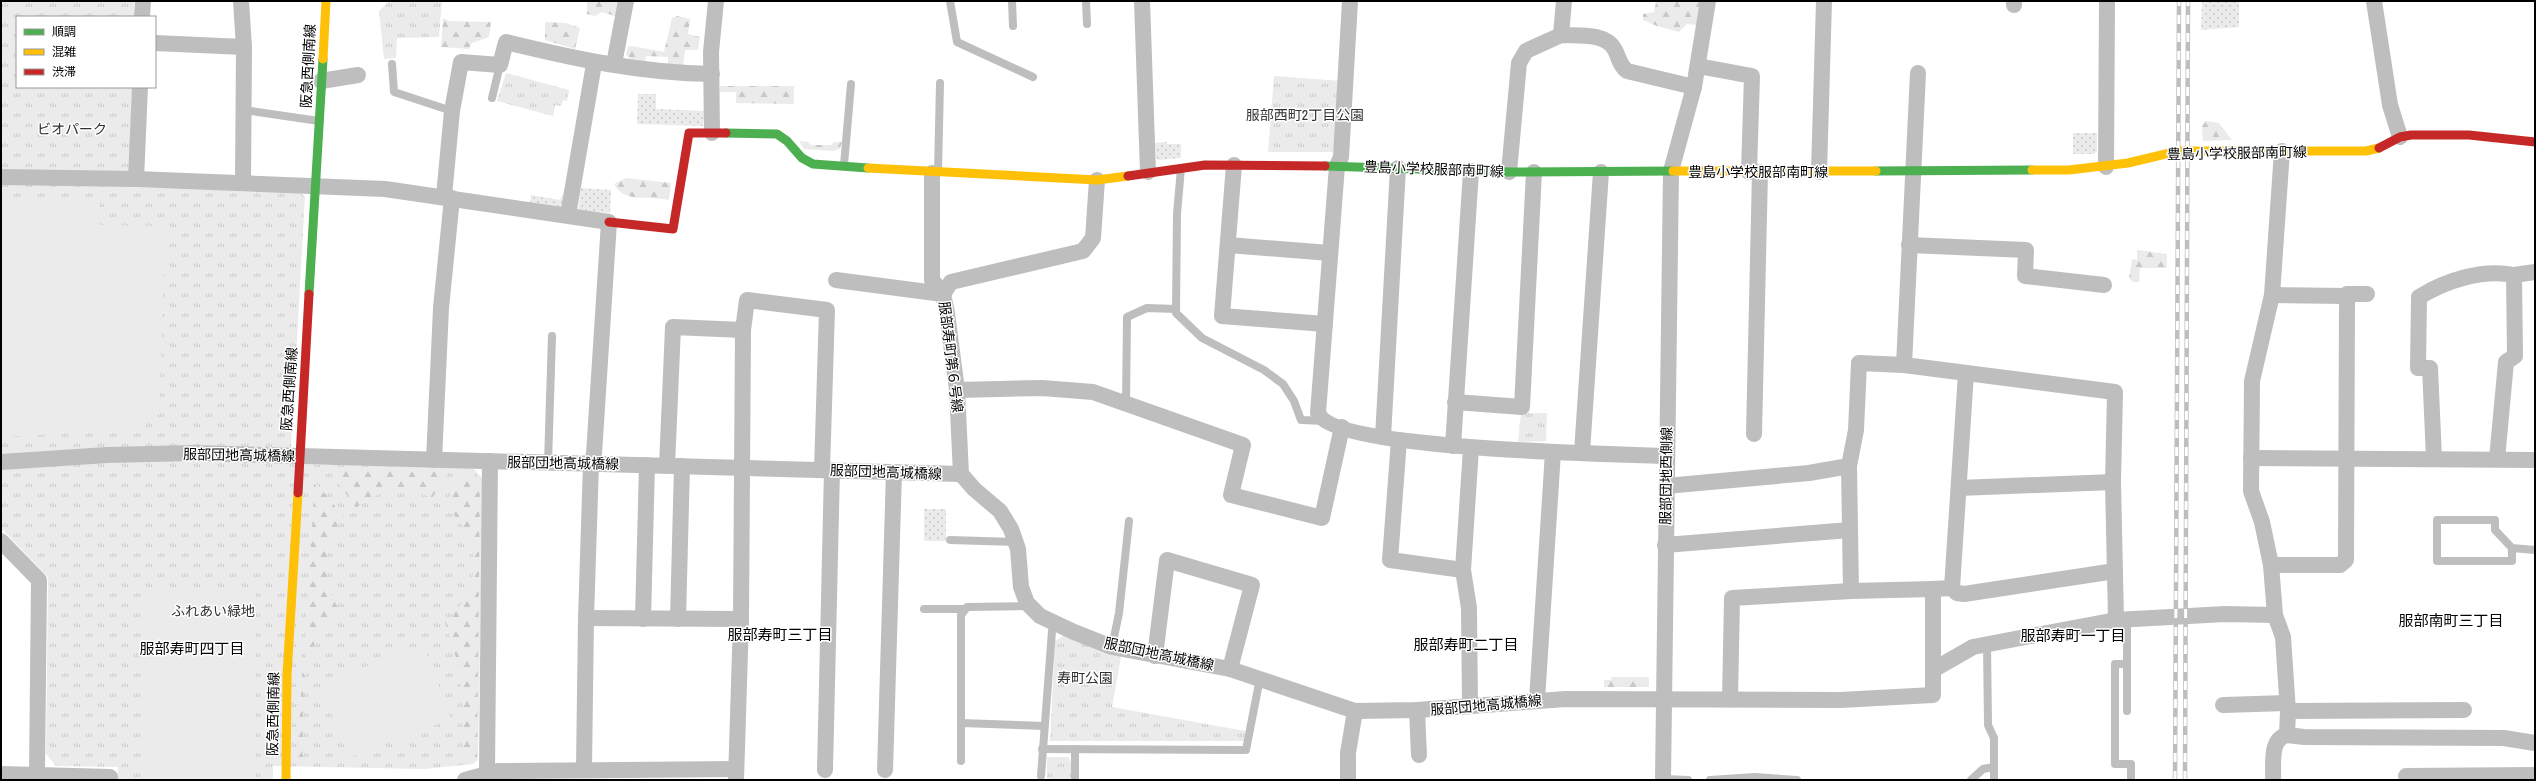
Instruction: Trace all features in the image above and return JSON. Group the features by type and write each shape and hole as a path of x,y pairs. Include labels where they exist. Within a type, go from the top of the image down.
{"street":[{"path":"142,16 143,1"},
{"path":"241,1 244,47 243,183"},
{"name":"阪急西側南線","path":"286,780 287,675 326,1"},
{"path":"614,64 626,1"},
{"path":"712,133 711,52 716,1"},
{"path":"1142,1 1148,172"},
{"path":"1350,1 1341,157 1336,166 1318,413 1326,422 1399,440 1471,448 1666,456"},
{"path":"1561,35 1564,1"},
{"name":"服部団地西側線","path":"1663,780 1670,171 1694,87 1708,1"},
{"path":"1819,172 1824,1"},
{"path":"2106,167 2107,1"},
{"path":"2374,1 2390,105 2400,137"},
{"path":"1509,172 1519,63 1526,51 1561,35 1597,37 1615,48 1621,65 1627,71 1694,87"},
{"path":"434,460 452,111 461,62 500,65 506,42 594,64 614,64 666,74 712,74"},
{"path":"156,43 244,47"},
{"path":"568,215 594,64"},
{"path":"1698,66 1752,76 1755,172 1754,434"},
{"path":"1904,365 1918,73"},
{"path":"322,81 358,75"},
{"path":"136,179 140,88"},
{"name":"豊島小学校服部南町線","path":"609,222 673,229 689,133 777,134 787,140 798,156 808,163 935,173 1073,177 1097,180 1181,168 1234,165 1336,166 1509,172 1913,172 2069,170 2106,167 2169,152 2366,150 2385,146 2400,137 2411,135 2469,135 2535,142"},
{"path":"2282,152 2272,295 2252,381 2251,491 2262,522 2271,565 2275,615 2283,637 2288,707 2287,735"},
{"path":"1234,165 1222,316 1325,324"},
{"path":"1383,437 1398,168"},
{"path":"1452,446 1471,171"},
{"path":"1455,402 1522,407 1534,172"},
{"path":"1582,452 1600,172"},
{"name":"服部寿町第６号線","path":"935,173 932,280 943,294 957,390 961,474"},
{"path":"1,177 136,179 385,189 448,197 609,222 594,454 591,464 586,618 584,769"},
{"path":"836,280 943,294 951,282 1077,253 1088,248 1094,238 1097,180"},
{"path":"1228,245 1330,253"},
{"path":"1910,245 2026,250 2025,276 2104,285"},
{"path":"2434,458 2430,368 2418,368 2418,297 2435,287 2480,274 2499,272 2514,275 2535,272"},
{"path":"2497,459 2506,362 2515,356 2514,275"},
{"path":"2272,295 2347,296 2347,294 2367,294"},
{"path":"2271,565 2340,565 2346,560 2347,296"},
{"path":"465,780 487,772 584,769 736,774 741,619 743,330 747,300 827,310 825,770"},
{"path":"678,619 674,466 673,327 743,330"},
{"path":"1851,591 1849,466 1856,430 1859,363 1904,365 2115,392 2113,482 2115,571 2122,620"},
{"path":"1952,588 1966,373"},
{"path":"957,390 1042,388 1093,392 1243,445 1231,495 1322,518 1342,427"},
{"path":"1399,440 1390,560 1463,570"},
{"path":"1470,705 1469,608 1463,570 1471,448"},
{"path":"1537,700 1553,452"},
{"name":"服部団地高城橋線","path":"1,462 150,454 299,456 961,474 974,489 1000,511 1016,542 1022,592 1029,606 1040,616 1112,647 1230,669 1355,711 1416,710 1537,700 1840,700 1933,695 1933,670"},
{"path":"2251,458 2434,458 2535,460"},
{"path":"487,772 490,461"},
{"path":"643,619 647,465"},
{"path":"1666,486 1808,473 1849,466"},
{"path":"885,770 894,472"},
{"path":"1959,488 2113,482"},
{"path":"1665,545 1850,530"},
{"path":"1,541 39,580 37,774"},
{"path":"1155,656 1167,560 1252,585 1230,669"},
{"path":"1730,700 1732,598 1851,591 1952,588 1957,593 1964,594 2115,571"},
{"path":"1933,670 1934,589"},
{"path":"1933,670 1973,647 2122,620 2225,614 2275,615"},
{"path":"586,618 741,619"},
{"path":"2222,705 2367,711 2464,710"},
{"path":"1416,710 1419,755"},
{"path":"2436,710 2436,736"},
{"path":"1348,780 1348,753 1355,711"},
{"path":"2367,711 2367,737"},
{"path":"2273,780 2275,743 2280,736 2287,735 2504,738 2535,743"},
{"path":"1,774 110,777 110,780"},
{"path":"2406,776 2535,775"}],"lane":[{"path":"950,1 956,42 1033,76"},
{"path":"1012,1 1013,26"},
{"path":"1086,1 1087,24"},
{"path":"392,64 394,92 452,111"},
{"path":"492,98 500,65"},
{"path":"935,173 940,83"},
{"path":"844,166 851,84"},
{"path":"244,110 319,121"},
{"path":"1181,168 1177,214 1176,313 1202,338 1264,370 1283,384 1294,401 1301,420 1326,422"},
{"path":"1126,404 1127,316 1147,308 1176,309"},
{"path":"548,463 552,336"},
{"path":"2512,548 2512,560 2437,560 2437,520 2495,520 2495,530 2512,548 2535,550"},
{"path":"1112,647 1118,613 1129,521"},
{"path":"950,540 1016,542"},
{"path":"961,761 961,615 967,607 1029,606"},
{"path":"924,610 965,610"},
{"path":"2122,620 2127,664 2128,711"},
{"path":"1041,776 1052,631 1056,624"},
{"path":"1987,644 1988,725 1994,738 1994,780"},
{"path":"2127,664 2115,664 2115,764 2131,764 2131,780"},
{"path":"1042,749 1246,750 1260,678"},
{"path":"961,723 1044,726"},
{"path":"1075,749 1075,780"},
{"path":"1971,780 1983,769 1994,767"},
{"path":"1710,780 1755,777 1797,780"},
{"path":"1663,780 1688,780"}],"green space":[{"name":"ふれあい緑地","path":"1,1 134,1 134,16 16,16 16,88 132,88 130,187 299,191 305,197 290,464 473,468 483,479 478,760 473,764 424,769 273,766 273,780 117,780 118,767 56,766 46,754 48,577 1,528"},
{"path":"389,1 442,1 439,37 397,38 396,58 384,59 379,11"},
{"path":"587,1 622,1 618,17 602,12 595,16 587,14"},
{"path":"1701,1 1697,25 1687,24 1679,32 1657,26 1643,20 1643,14 1654,12 1656,2"},
{"path":"2202,1 2239,1 2239,27 2201,30"},
{"path":"678,16 690,19 688,34 700,37 698,50 685,50 683,67 668,66 668,57 646,56 645,62 633,61 626,55 628,47 632,46 664,52 672,18"},
{"path":"443,18 449,21 491,22 489,37 472,43 469,49 441,47"},
{"path":"545,22 566,23 580,28 575,49 545,40"},
{"path":"506,73 569,90 567,101 563,100 561,106 555,105 553,116 497,101"},
{"name":"服部西町2丁目公園","path":"1274,76 1341,81 1334,152 1268,152"},
{"path":"720,86 794,86 794,104 736,103 736,92 719,92"},
{"path":"638,94 656,94 656,109 704,111 703,126 637,124"},
{"path":"2206,121 2219,123 2232,140 2203,141 2202,126"},
{"path":"2073,133 2097,133 2097,151 2094,154 2073,154"},
{"path":"799,141 808,142 811,145 831,145 834,142 842,142 840,149 833,151 804,149"},
{"path":"1167,142 1167,144 1181,144 1181,158 1159,160 1156,158 1155,143"},
{"path":"626,178 671,183 669,200 638,198 624,194 618,190 614,184"},
{"path":"581,188 611,190 610,213 578,210"},
{"path":"531,195 560,200 562,195 566,195 563,207 556,208 530,203"},
{"path":"1,202 99,203 100,225 165,226 159,414 141,429 1,437"},
{"path":"2137,250 2167,254 2167,268 2140,268 2139,282 2133,282 2129,278 2132,259 2137,260"},
{"path":"1521,413 1547,413 1546,441 1518,442"},
{"path":"330,471 449,472 432,498 412,491 392,491 374,497 356,508"},
{"path":"471,471 480,481 477,757 472,761 463,762 463,706 459,668 445,622 457,610 466,596 474,566 468,536 448,509 448,502 451,491 457,481"},
{"path":"315,482 344,517 336,527 327,550 326,574 333,598 339,609 325,625 315,643 309,661 305,679 302,759 297,758"},
{"path":"924,509 946,509 946,541 924,541"},
{"path":"256,591 256,780 145,780 146,592"},
{"name":"寿町公園","path":"1064,635 1121,657 1112,707 1245,731 1246,741 1050,741 1055,641"},
{"path":"423,645 451,719 349,758 320,684"},
{"path":"1611,677 1649,677 1649,687 1604,687 1604,680 1611,680"},
{"path":"1047,757 1068,757 1071,762 1071,780 1047,780"}],"railway":[{"path":"2175,780 2179,1"},
{"path":"2185,780 2188,1"}],"traffic: fast":[{"path":"309,294 323,59"},
{"path":"726,133 777,134 787,141 802,158 813,164 868,168"},
{"path":"1325,166 1509,172 1673,171"},
{"path":"1876,171 2032,170"}],"traffic: slow":[{"path":"323,59 326,1"},
{"path":"2032,170 2069,170 2128,163 2178,151 2366,151 2379,148"},
{"path":"868,168 1097,180 1128,176"},
{"path":"1673,171 1876,171"},
{"path":"286,780 287,675 298,493"}],"traffic: jam":[{"path":"609,222 673,229 689,133 726,133"},
{"path":"2379,148 2400,137 2411,135 2469,135 2535,142"},
{"path":"1128,176 1205,165 1325,166"},
{"path":"298,493 309,294"}],"district":[{"name":"服部南町三丁目","path":"2451,620"},
{"name":"服部寿町三丁目","path":"780,634"},
{"name":"服部寿町一丁目","path":"2073,635"},
{"name":"服部寿町二丁目","path":"1466,644"},
{"name":"服部寿町四丁目","path":"192,648"}],"park label":[{"name":"ビオパーク","path":"72,129"}]}
